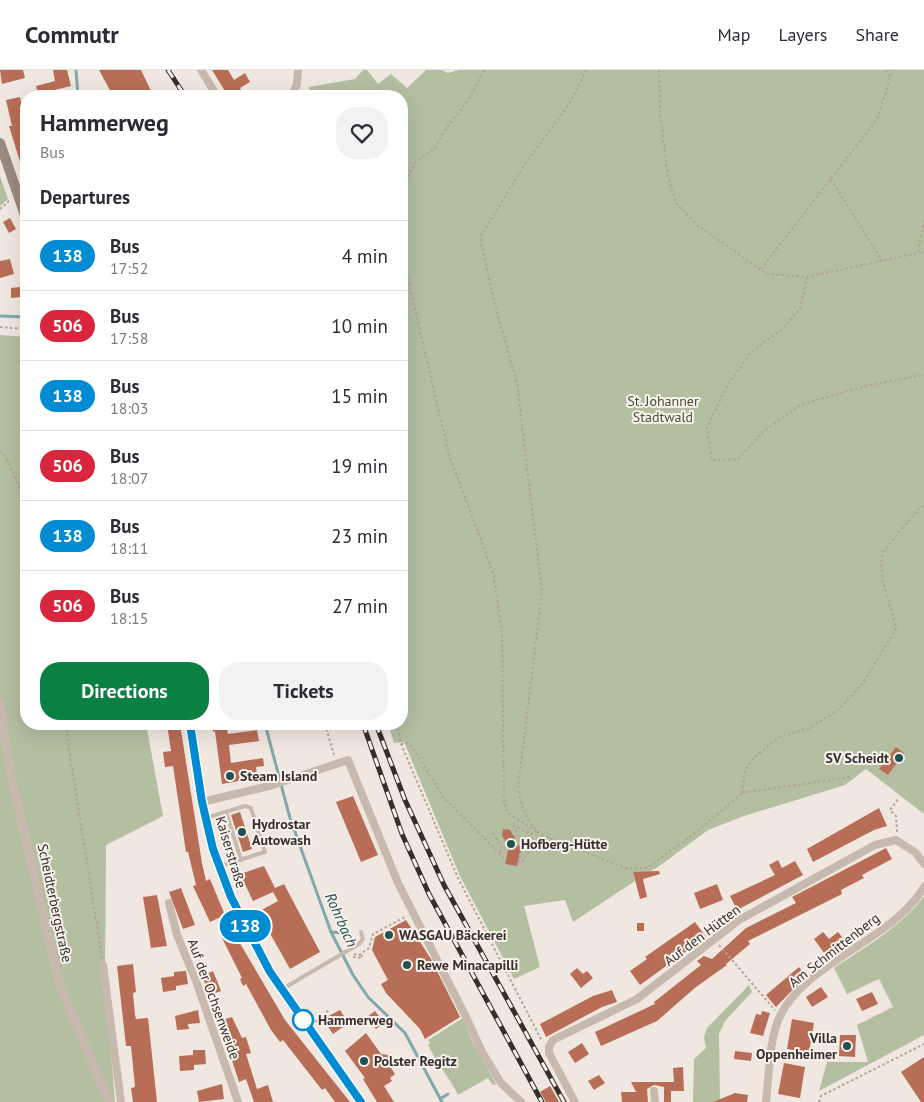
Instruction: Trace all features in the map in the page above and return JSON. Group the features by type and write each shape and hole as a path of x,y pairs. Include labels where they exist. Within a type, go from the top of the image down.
{"main road":[{"path":"0,143 20,203"},
{"name":"Kaiserstraße","path":"191,730 206,818 219,866 238,912 270,972 361,1102"}],"street":[{"path":"201,70 213,90"},
{"path":"294,90 298,70"},
{"name":"Scheidterbergstraße","path":"0,702 10,771 59,983 109,1102"},
{"path":"202,802 273,784 348,760 387,859 482,1052 501,1083 520,1102"},
{"path":"896,840 916,854 924,864"},
{"name":"Auf den Hütten","path":"549,1047 553,1040 647,993 739,920 874,845 896,840"},
{"name":"Am Schmittenberg","path":"766,1102 775,1034 780,1015 788,1003 807,984 835,962 876,935 911,904 924,887"},
{"name":"Auf der Ochsenweide","path":"169,903 177,935 196,981 238,1102"},
{"path":"103,965 120,1102"},
{"path":"549,1047 549,1054 575,1102"},
{"path":"654,1091 655,1102"}],"lane":[{"path":"206,818 245,806 251,808 265,852 219,866"},
{"path":"226,812 241,860"},
{"path":"282,990 359,944 363,939 361,932"}],"path":[{"path":"408,177 416,162 436,148 447,127 468,101 484,70"},
{"path":"538,832 522,807 518,787 542,592 516,383 493,298 480,237 527,161 570,103 586,70"},
{"path":"659,70 660,113 668,177 676,202 697,225 761,270 767,274 806,277 918,253 924,250"},
{"path":"886,70 890,79"},
{"path":"761,270 877,119 893,70"},
{"path":"831,179 882,261"},
{"path":"0,209 17,195"},
{"path":"918,253 924,220"},
{"path":"806,277 800,309 782,329 751,352 728,384 707,428 712,460 738,459 764,431 800,405 870,385 924,375"},
{"path":"408,280 449,455 493,572 502,631 504,802 508,813 545,836 628,869 647,868 699,830 742,793 852,777"},
{"path":"0,327 20,329"},
{"path":"0,451 6,457 20,488"},
{"path":"742,793 745,770 755,757 779,737 810,728 839,709 863,683 896,628 882,567 884,551 918,509 924,506"},
{"path":"66,730 103,965"},
{"path":"327,730 337,764"},
{"path":"398,730 401,744 458,878 540,1040 549,1047"},
{"path":"401,744 406,743 413,748 444,798 506,860"},
{"path":"896,840 896,816 890,810 899,798"},
{"path":"538,832 531,834 514,826 520,841 515,844 522,846 518,862 522,863 528,852 545,836"},
{"path":"493,832 502,847 500,853"},
{"path":"353,956 369,948 373,934 413,913"},
{"path":"714,940 780,1015"},
{"path":"308,1026 330,1009"},
{"path":"819,1102 822,1096 924,1044"}],"green space":[{"name":"St. Johanner Stadtwald","path":"363,70 367,70 378,84 391,74 407,88 426,70 442,70 448,73 459,70 924,70 924,814 866,769 845,785 744,816 708,830 658,867 649,872 633,872 635,881 573,922 565,900 524,906 540,967 514,979 460,876 404,742 394,743 390,730 408,730 408,90 309,90 309,87 355,79"},
{"path":"0,176 8,199 0,206"},
{"path":"0,335 20,337 20,730 147,730 163,816 106,845 105,977 115,1102 0,1102"},
{"path":"924,896 924,1035 819,1091 827,1062 868,1062 857,1025 893,1007 879,979 847,994 834,968 894,927"},
{"path":"749,985 752,992 725,1021 719,1034 720,1102 693,1102 694,1059 706,1048 704,1037 707,1028"},
{"path":"463,1018 472,1041 496,1084 493,1085 488,1078 458,1095 431,1052 428,1040"}],"building":[{"path":"0,70 23,70 25,78 2,84"},
{"path":"53,70 67,70 71,86 54,90 37,90 36,86 55,81"},
{"path":"99,70 141,70 151,90 110,90"},
{"path":"212,70 228,70 234,80 245,73 250,82 240,88 241,90 224,90"},
{"path":"20,97 20,162 9,126 12,126 6,100"},
{"path":"10,218 16,229 9,233 3,222"},
{"path":"10,259 14,274 0,278 0,261"},
{"path":"20,287 20,297 11,298 11,288"},
{"path":"168,730 181,730 206,881 210,879 225,915 210,922 193,886 196,885 188,852 186,852 173,766 165,767 163,752 171,751"},
{"path":"213,730 227,730 228,734 257,730 259,741 229,745 231,763 263,758 264,766 256,767 257,775 244,777 245,780 222,784 215,731 213,732"},
{"path":"896,747 904,753 888,775 879,769"},
{"path":"353,796 378,855 361,862 336,802"},
{"path":"879,808 887,826 874,830 813,862 807,849"},
{"name":"Hydrostar Autowash","path":"240,812 252,849 243,852 231,815"},
{"name":"Hofberg-Hütte","path":"503,829 510,830 515,838 514,845 521,846 517,866 505,864 509,846 502,836"},
{"path":"886,848 892,859 862,875 864,878 841,890 842,894 748,941 750,944 727,965 696,987 657,1021 601,1046 595,1032 655,1004 654,1002 701,965 697,961 704,956 712,959 746,928 796,903 792,897"},
{"path":"778,860 782,868 795,861 803,875 737,910 730,896 775,875 769,865"},
{"path":"264,866 275,888 284,884 320,952 290,969 258,912 278,901 273,892 253,901 240,874"},
{"path":"659,871 660,874 643,879 647,897 640,899 633,872"},
{"path":"717,884 723,900 700,909 694,893"},
{"path":"181,888 195,925 183,929 169,892"},
{"path":"157,895 167,946 151,948 143,897"},
{"name":"Rewe Minacapilli","path":"406,920 431,959 460,1017 425,1039 420,1029 386,993 381,984 388,980 372,950 375,937"},
{"path":"695,922 706,937 640,985 630,971 647,959 645,957"},
{"path":"637,923 644,923 644,931 637,931"},
{"path":"231,928 285,1020 350,1102 335,1102 325,1088 322,1090 283,1040 280,1042 271,1030 246,984 243,986 240,979 242,978 220,934"},
{"path":"823,932 829,939 838,932 846,942 827,957 814,939"},
{"path":"133,964 136,992 133,993 135,1015 136,1019 148,1018 157,1102 133,1102 131,1088 135,1087 131,1046 126,1046 117,966"},
{"path":"799,967 806,976 776,1007 766,995"},
{"path":"577,968 583,974 587,971 593,978 581,988 570,974"},
{"path":"186,971 188,984 176,986 176,990 163,992 161,978 174,976 174,972"},
{"path":"213,971 221,991 210,995 202,976"},
{"path":"821,987 828,997 812,1007 806,997"},
{"path":"612,990 617,1002 602,1007 546,1037 540,1024 593,996"},
{"path":"872,992 878,1004 862,1011 856,999"},
{"path":"198,1010 200,1023 188,1024 189,1029 177,1030 175,1016"},
{"path":"340,1010 346,1019 340,1022 343,1027 333,1034 323,1019"},
{"path":"375,1011 384,1023 376,1029 367,1017"},
{"path":"762,1011 770,1013 763,1036 750,1033 756,1014 761,1015"},
{"path":"232,1017 242,1038 246,1037 251,1053 246,1054 257,1089 268,1085 273,1102 254,1102 246,1079 239,1082 219,1021"},
{"path":"792,1019 814,1023 809,1053 787,1049"},
{"path":"366,1033 381,1054 388,1055 388,1063 395,1074 390,1078 392,1081 384,1086 394,1102 377,1102 363,1079 365,1078 345,1051"},
{"name":"Villa Oppenheimer","path":"840,1035 856,1035 855,1057 839,1056"},
{"path":"582,1043 589,1054 575,1063 568,1052"},
{"path":"193,1050 205,1050 206,1064 194,1065 194,1070 180,1071 179,1056 193,1055"},
{"path":"735,1051 752,1053 751,1061 734,1059"},
{"path":"924,1057 924,1102 921,1102 901,1072"},
{"path":"784,1063 805,1067 800,1098 778,1094"},
{"path":"683,1067 684,1091 671,1091 671,1102 664,1102 664,1087 654,1085 647,1089 648,1102 622,1102 621,1092 636,1092 631,1082 674,1082 673,1068"},
{"path":"599,1075 605,1083 594,1090 588,1081"},
{"path":"222,1084 224,1099 199,1102 197,1091"},
{"path":"550,1086 559,1102 546,1102 540,1092"},
{"path":"735,1093 748,1095 747,1102 713,1102"}],"waterway":[{"name":"Rohrbach","path":"76,70 78,90"},
{"path":"0,316 20,317"},
{"name":"Rohrbach","path":"267,730 290,818 331,932 353,975 368,997 405,1033 442,1102"},
{"path":"331,932 342,933"},
{"path":"440,1099 448,1094"}],"railway":[{"path":"168,70 181,90"},
{"path":"365,730 402,834 429,894 542,1102"},
{"path":"378,730 405,800 444,885 564,1102"}],"bus line":[{"name":"138","path":"191,730 202,802 213,849 231,897 270,972 361,1102"}],"place":[{"name":"SV Scheidt","path":"899,758"},
{"name":"Steam Island","path":"230,776"},
{"name":"Hydrostar Autowash","path":"242,832"},
{"name":"Hofberg-Hütte","path":"511,844"},
{"name":"WASGAU Bäckerei","path":"389,935"},
{"name":"Rewe Minacapilli","path":"407,965"},
{"name":"Hammerweg","path":"303,1020"},
{"name":"Villa Oppenheimer","path":"847,1046"},
{"name":"Polster Regitz","path":"364,1061"}]}
